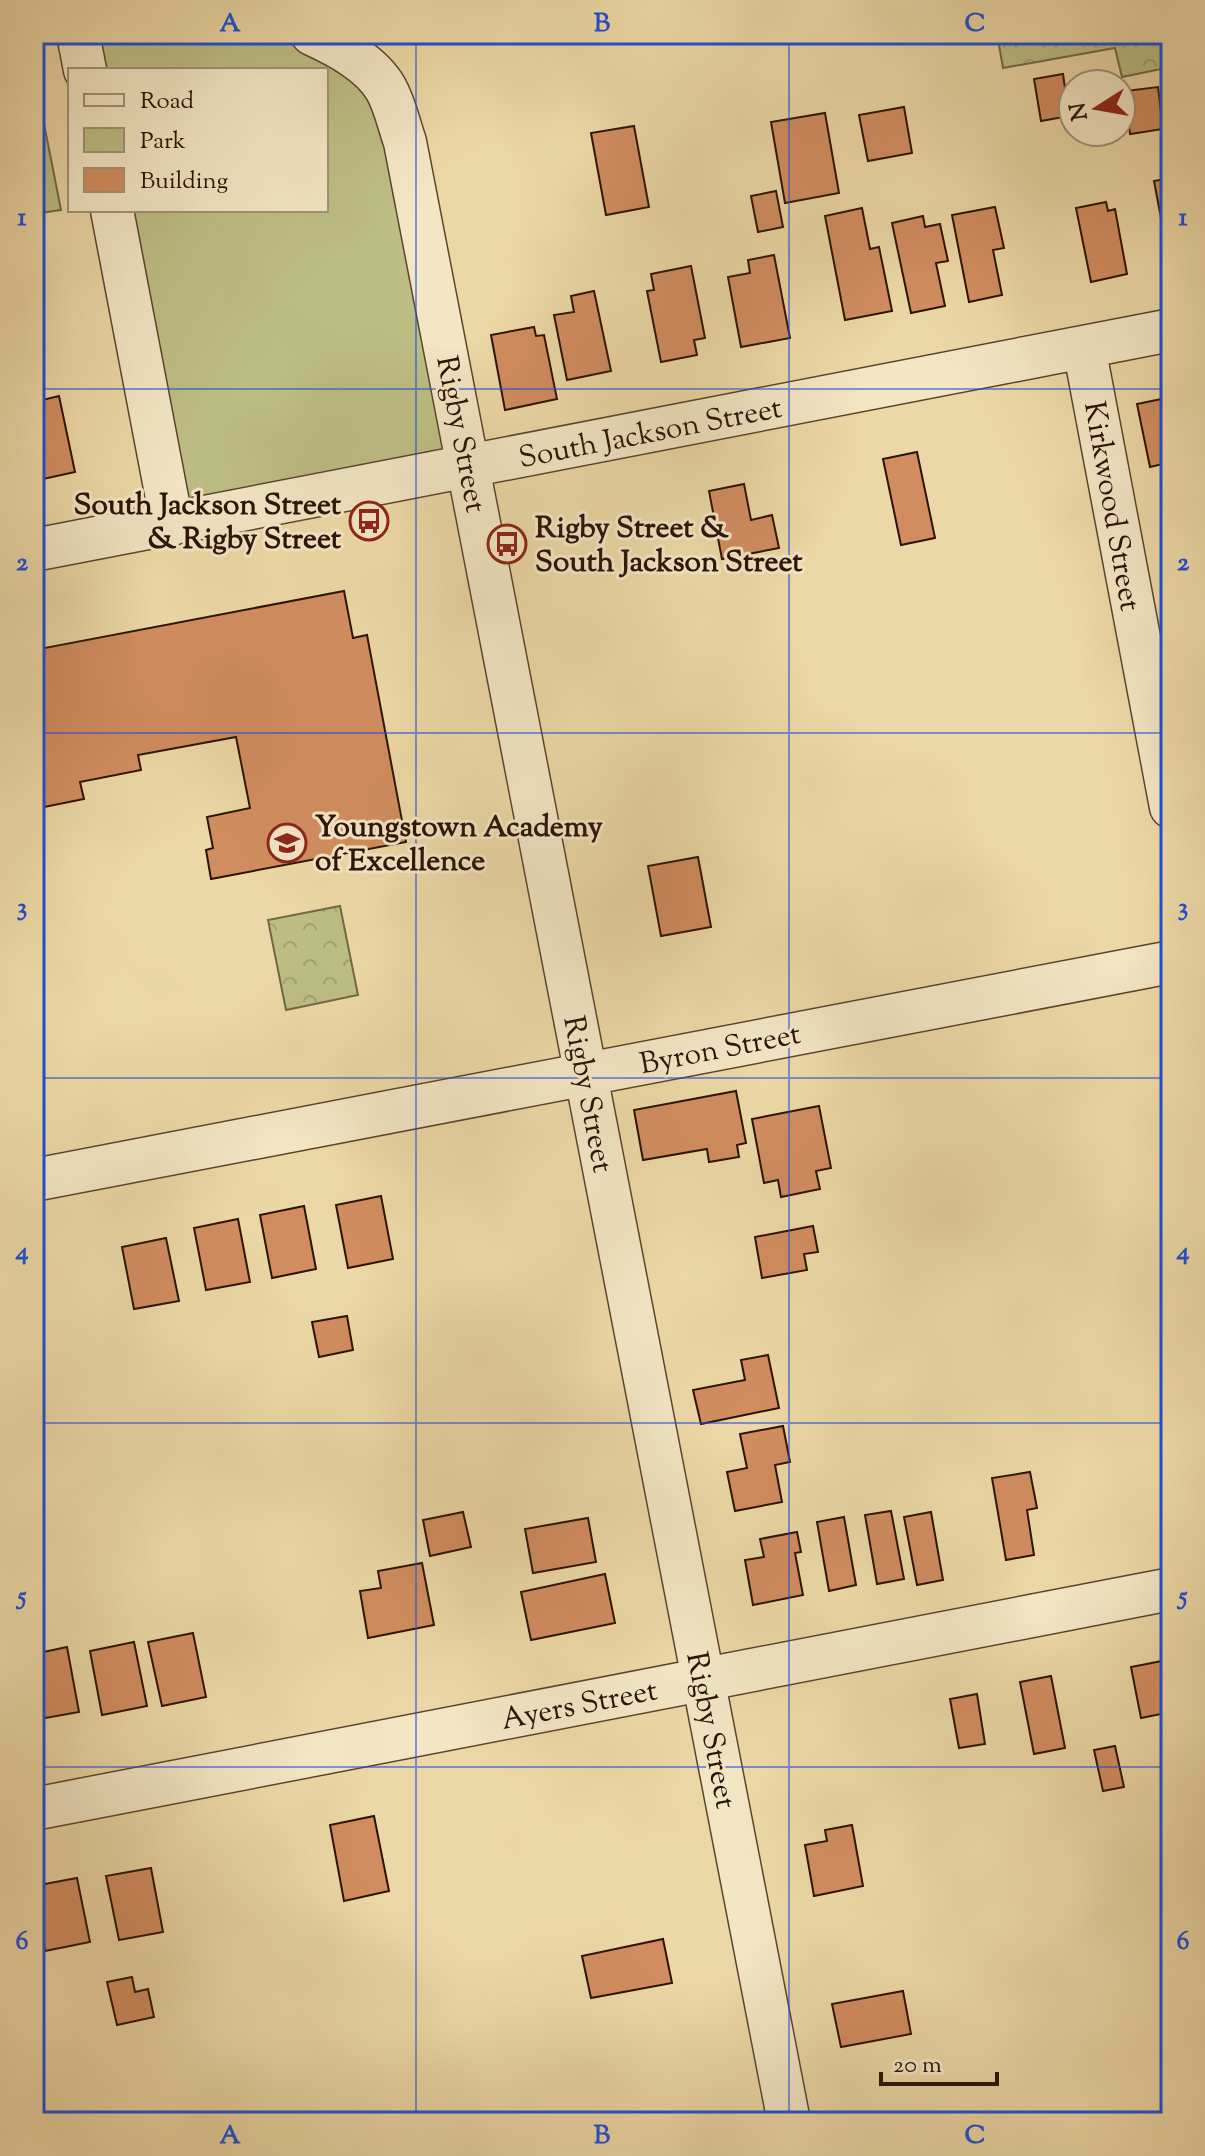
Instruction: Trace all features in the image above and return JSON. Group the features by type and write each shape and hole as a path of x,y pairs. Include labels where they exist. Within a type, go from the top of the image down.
{"street":[{"path":"78,34 85,68"},
{"name":"Rigby Street","path":"312,34 334,44 373,71 387,90 405,142 789,2122"},
{"path":"112,212 172,524"},
{"name":"South Jackson Street","path":"34,550 1171,330"},
{"name":"Kirkwood Street","path":"1084,347 1171,807"},
{"name":"Byron Street","path":"34,1180 1171,962"},
{"name":"Ayers Street","path":"34,1809 1171,1589"}],"green space":[{"path":"78,34 312,34 373,71 468,467 172,524 112,212 328,212 328,68 85,68"},
{"path":"997,34 1171,34 1171,67 1137,74 1137,68 1120,68 1115,48 1003,68"},
{"path":"34,73 61,210 34,214"},
{"path":"340,906 358,995 286,1010 268,920"}],"building":[{"path":"1057,75 1057,118 1041,121 1034,79"},
{"path":"1158,87 1163,129 1137,133 1137,90"},
{"path":"904,107 912,153 868,161 859,115"},
{"path":"825,113 839,193 785,203 771,122"},
{"path":"634,126 649,207 606,215 591,133"},
{"path":"1171,178 1171,266 1170,266 1154,181"},
{"path":"776,191 783,227 758,232 751,196"},
{"path":"1106,202 1108,211 1115,209 1127,274 1091,282 1076,208"},
{"path":"995,207 1004,248 993,250 1002,295 969,302 952,215"},
{"path":"862,208 870,249 879,247 892,311 845,320 825,216"},
{"path":"923,216 925,227 940,224 948,261 936,263 945,306 911,313 892,223"},
{"path":"774,255 790,338 741,347 728,277 750,273 748,260"},
{"path":"691,266 705,338 694,340 697,355 661,362 647,291 654,290 651,274"},
{"path":"34,279 42,313 34,314"},
{"path":"594,291 611,371 567,380 554,315 574,312 571,296"},
{"path":"534,327 536,336 544,335 557,399 505,410 491,335"},
{"path":"59,396 75,472 34,481 34,402"},
{"path":"1171,397 1171,462 1150,467 1137,404"},
{"path":"917,452 935,538 901,545 883,459"},
{"path":"744,484 751,520 772,515 779,548 722,559 709,491"},
{"path":"344,591 353,638 367,635 406,842 211,879 206,850 213,848 207,817 250,808 236,737 138,755 141,770 80,782 84,799 34,809 34,650"},
{"path":"698,857 711,927 661,936 648,866"},
{"path":"736,1091 746,1143 737,1145 739,1157 709,1162 707,1149 643,1160 634,1110"},
{"path":"819,1106 831,1168 816,1171 820,1189 781,1197 778,1180 764,1183 752,1119"},
{"path":"381,1196 393,1259 348,1268 336,1205"},
{"path":"304,1206 316,1269 272,1278 260,1215"},
{"path":"238,1219 250,1282 206,1290 194,1228"},
{"path":"813,1226 818,1252 804,1254 807,1270 762,1278 755,1237"},
{"path":"166,1238 179,1301 134,1309 122,1247"},
{"path":"347,1316 353,1350 319,1357 312,1322"},
{"path":"768,1355 779,1408 701,1424 693,1390 745,1380 741,1360"},
{"path":"783,1426 790,1462 775,1465 782,1502 735,1511 727,1472 747,1468 740,1434"},
{"path":"1030,1472 1037,1508 1027,1510 1034,1555 1006,1560 992,1478"},
{"path":"891,1511 904,1579 877,1584 865,1515"},
{"path":"463,1512 471,1547 430,1556 423,1520"},
{"path":"931,1512 943,1580 917,1585 904,1517"},
{"path":"844,1517 856,1585 829,1591 817,1522"},
{"path":"588,1518 596,1562 533,1573 525,1529"},
{"path":"797,1532 801,1552 795,1553 803,1595 753,1605 745,1560 764,1557 760,1539"},
{"path":"422,1563 434,1625 368,1638 360,1591 381,1588 378,1571"},
{"path":"605,1574 615,1623 531,1640 521,1592"},
{"path":"193,1633 206,1697 162,1706 148,1642"},
{"path":"134,1642 147,1706 102,1715 90,1651"},
{"path":"67,1647 79,1712 34,1720 34,1654"},
{"path":"1162,1661 1171,1712 1141,1718 1131,1667"},
{"path":"1051,1676 1065,1748 1034,1754 1020,1682"},
{"path":"977,1694 985,1744 959,1748 950,1699"},
{"path":"1115,1746 1124,1787 1103,1791 1094,1750"},
{"path":"374,1816 389,1891 344,1901 330,1825"},
{"path":"852,1825 863,1886 814,1896 805,1845 827,1841 825,1830"},
{"path":"151,1868 163,1932 119,1940 106,1876"},
{"path":"77,1878 90,1942 45,1951 34,1886"},
{"path":"663,1939 672,1983 591,1998 582,1956"},
{"path":"132,1977 135,1992 148,1989 154,2017 117,2025 107,1982"},
{"path":"903,1991 911,2034 841,2047 832,2004"},
{"path":"943,2114 944,2122 901,2122"}],"place":[{"name":"South Jackson Street & Rigby Street","path":"369,521"},
{"name":"Rigby Street & South Jackson Street","path":"507,544"},
{"name":"Youngstown Academy of Excellence","path":"287,843"}]}
